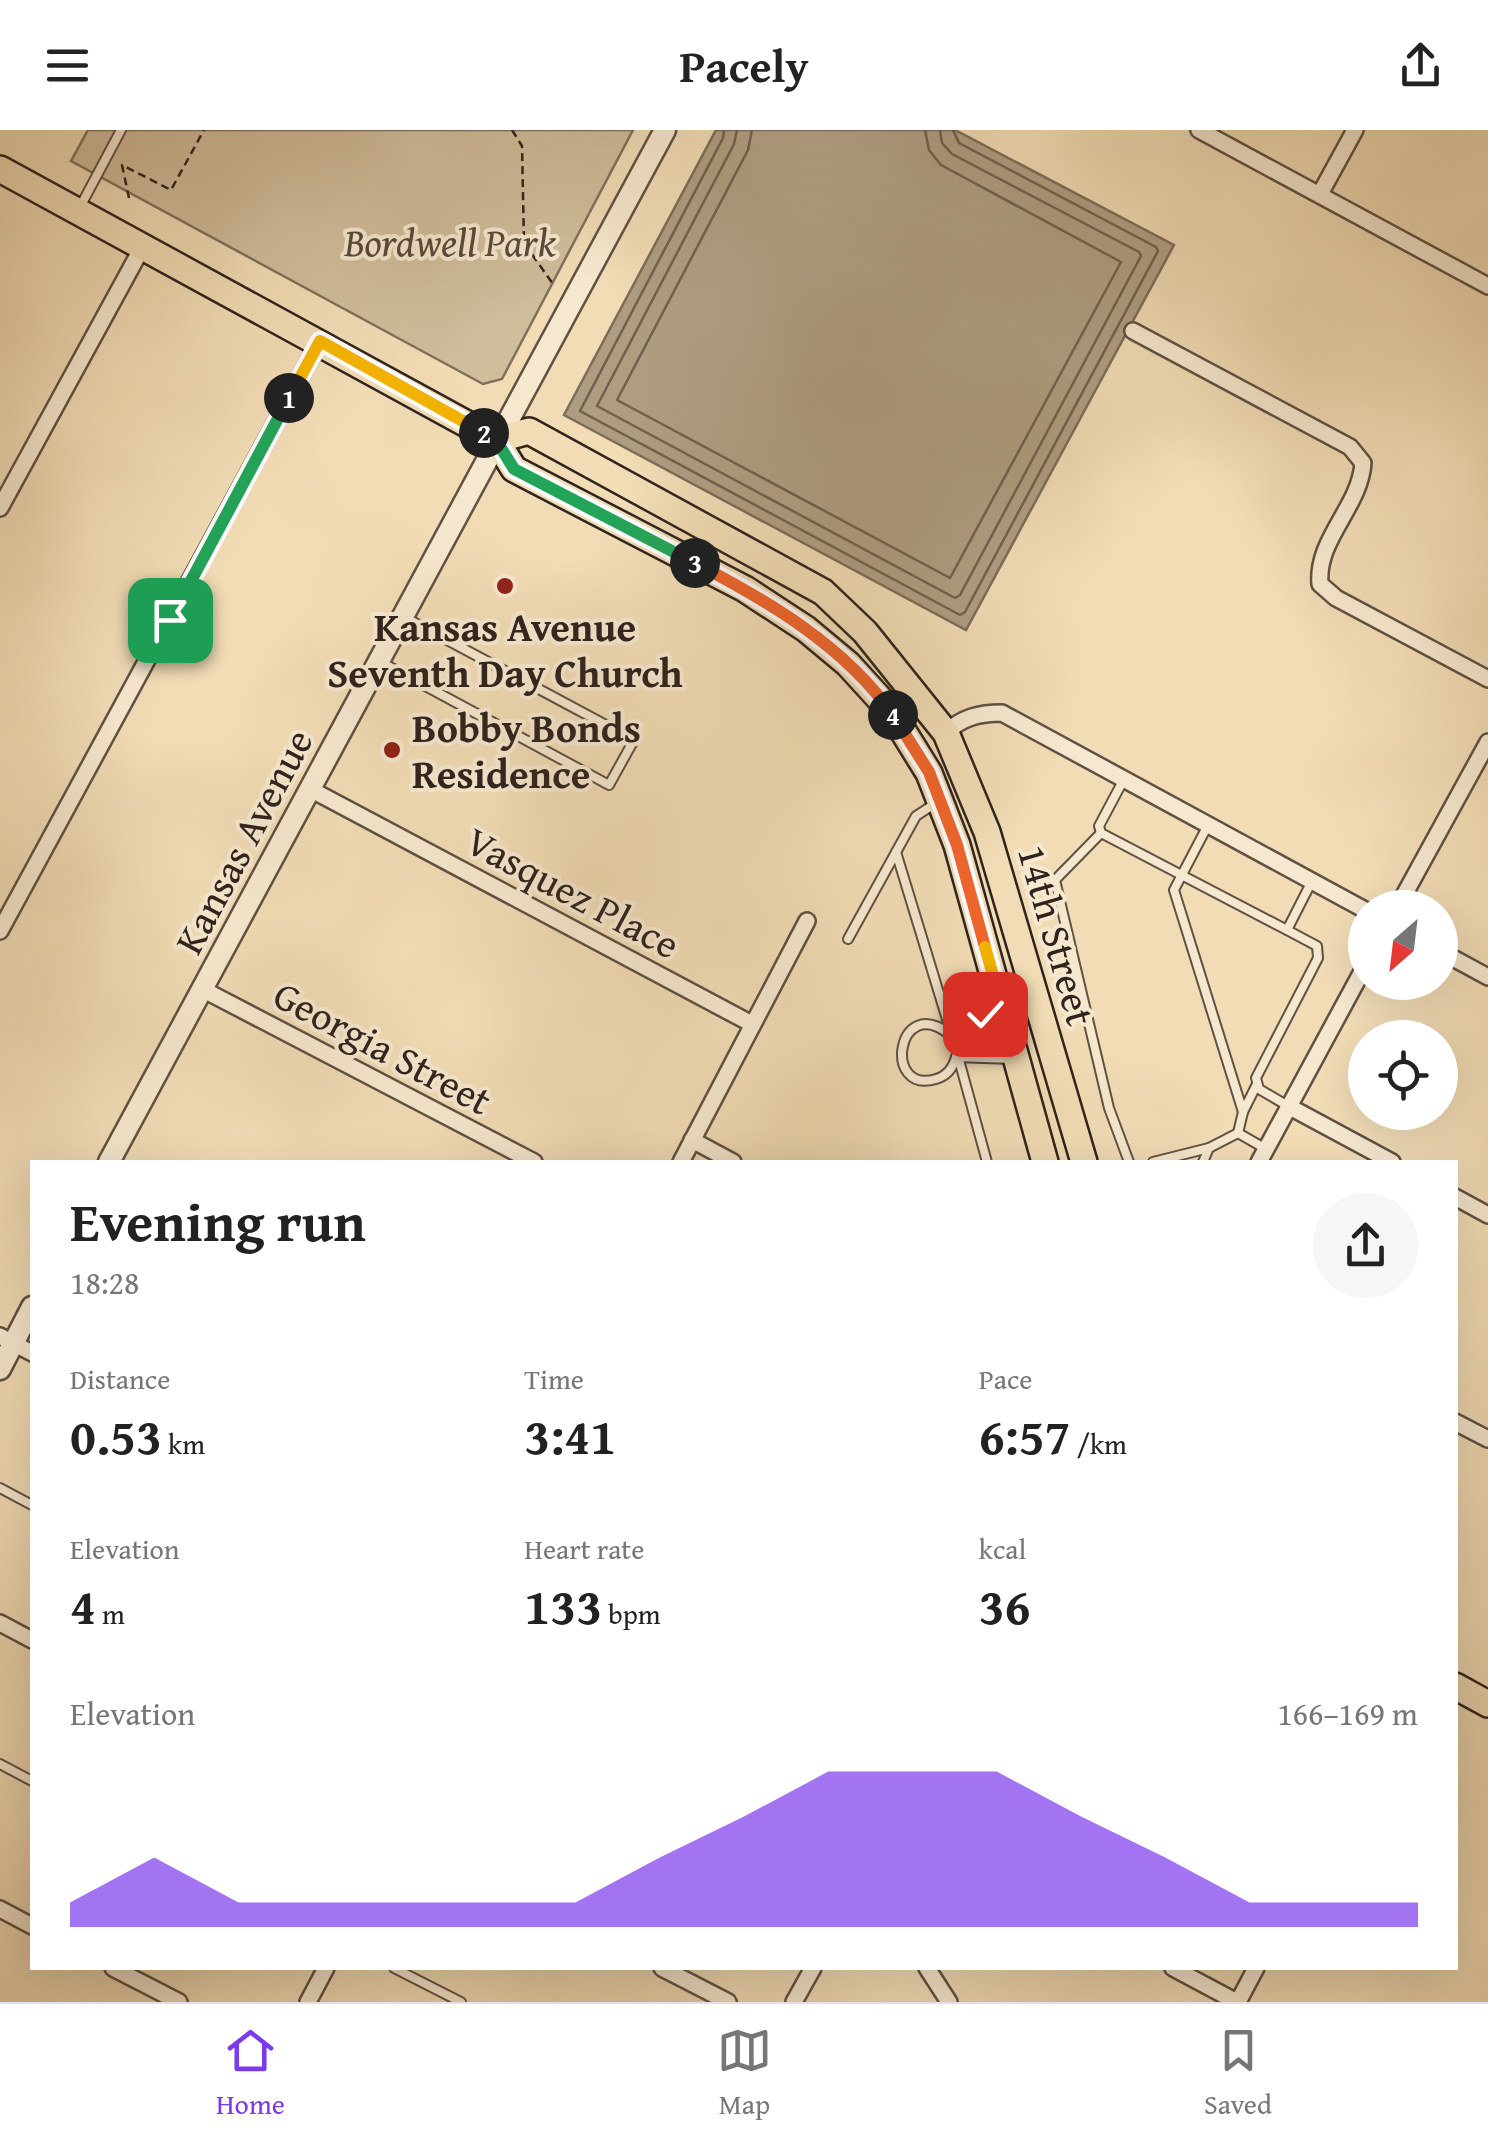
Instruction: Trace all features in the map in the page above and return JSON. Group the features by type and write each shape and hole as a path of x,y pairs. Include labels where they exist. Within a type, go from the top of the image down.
{"main road":[{"path":"0,169 496,440"},
{"name":"14th Street","path":"1044,1160 957,845 929,772 890,710 848,664 806,629 745,589 514,469 496,440 529,430 812,585 865,632 946,733 987,832 1083,1160"},
{"path":"1458,1688 1488,1704"}],"street":[{"name":"Kansas Avenue","path":"110,1160 665,130"},
{"path":"1198,130 1488,286"},
{"path":"1320,194 1355,130"},
{"path":"0,508 142,246"},
{"path":"1133,331 1350,448 1363,462 1362,481 1318,563 1320,584 1336,598 1488,679"},
{"path":"0,931 320,341"},
{"path":"946,733 955,724 981,713 1002,714 1348,901"},
{"path":"1407,890 1488,742"},
{"name":"Vasquez Place","path":"310,789 752,1024"},
{"path":"681,1160 807,921"},
{"path":"1458,960 1488,977"},
{"name":"Georgia Street","path":"202,989 530,1160"},
{"path":"1262,1156 1348,997"},
{"path":"1288,1106 1388,1160"},
{"path":"692,1140 729,1160"},
{"path":"1458,1199 1488,1215"},
{"path":"0,1368 30,1312"},
{"path":"1458,1424 1488,1439"},
{"path":"0,1623 30,1639"},
{"path":"0,1909 30,1925"},
{"path":"116,1970 179,2002"},
{"path":"308,2002 325,1970"},
{"path":"666,1970 728,2002"},
{"path":"794,2002 811,1970"},
{"path":"928,1970 949,2002"},
{"path":"1177,1970 1237,2002 1255,1970"}],"lane":[{"path":"78,211 122,130"},
{"path":"380,662 609,785 634,740 403,616"},
{"path":"1124,779 1099,826 1101,834 1317,946 1318,958 1256,1082 1238,1133 1209,1148 1161,1160"},
{"path":"848,939 916,816 940,800"},
{"path":"1208,824 1174,890 1243,1112"},
{"path":"1101,834 1054,880 1108,1108 1128,1160"},
{"path":"896,852 985,1160"},
{"path":"1287,930 1312,881"},
{"path":"949,1034 1001,1004"},
{"path":"949,1034 933,1025 914,1028 902,1043 902,1061 913,1076 930,1081 948,1074 956,1057"},
{"path":"956,1057 1016,1059"},
{"path":"1256,1082 1288,1106"},
{"path":"1238,1133 1262,1156"},
{"path":"1204,1160 1209,1148"},
{"path":"0,1488 30,1503"},
{"path":"0,1764 30,1780"},
{"path":"398,1970 461,2002"}],"path":[{"path":"129,198 122,165 172,190 204,130"},
{"path":"512,130 522,146 524,243 553,284"}],"green space":[{"name":"Bordwell Park","path":"88,130 633,130 502,379 483,384 71,161"}],"water":[{"path":"716,130 955,130 1174,245 966,630 564,415"}],"place":[{"name":"Kansas Avenue Seventh Day Church","path":"505,586"},
{"name":"Bobby Bonds Residence","path":"392,750"}],"route":[{"path":"170,620 320,341 496,440 514,469 745,589 806,629 848,664 890,710 929,772 957,845 1001,1004 985,1014"}]}
